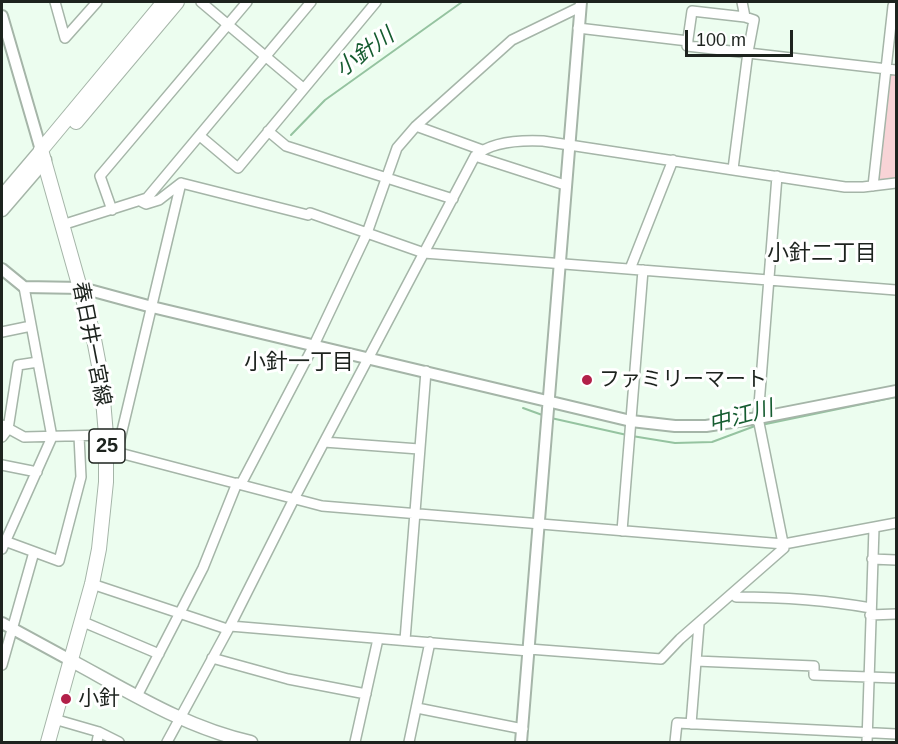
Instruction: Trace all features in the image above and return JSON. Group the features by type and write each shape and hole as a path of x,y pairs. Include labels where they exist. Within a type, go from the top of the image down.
{"main road":[{"path":"2,210 164,2"},
{"path":"2,196 43,155 177,2"},
{"name":"春日井一宮線","path":"43,155 93,334 101,376 106,435 112,451 92,584 48,742"},
{"path":"70,660 180,718 232,740 251,742"}],"street":[{"path":"55,2 65,38 96,2"},
{"path":"201,2 303,88"},
{"path":"112,210 100,176 247,2"},
{"path":"62,225 147,198 311,2"},
{"path":"200,136 238,168 376,2"},
{"path":"742,2 745,17"},
{"path":"873,186 895,2"},
{"path":"521,742 580,4"},
{"path":"137,696 203,568 239,484 314,345 367,233 389,177 397,148 416,126 512,40 580,4"},
{"path":"734,169 748,52 754,20 692,11 687,46 748,52 897,70"},
{"path":"2,16 43,155"},
{"path":"578,28 688,40"},
{"path":"416,126 478,153 565,185"},
{"path":"268,131 286,146 453,199"},
{"path":"167,742 478,153 512,142 527,140 845,187 897,183"},
{"path":"630,269 673,160"},
{"path":"92,584 229,628 661,659 680,639 784,548 759,423 777,176"},
{"path":"140,201 146,204 159,200 181,183"},
{"path":"181,183 308,215 310,213 424,253 897,290"},
{"path":"181,183 152,306 112,451 322,506 784,544 897,523"},
{"path":"2,269 24,286 82,288 426,371 547,411 630,423 691,427 759,423 897,391"},
{"path":"622,531 644,270"},
{"path":"24,286 52,437 3,544 59,561 81,477 79,436"},
{"path":"2,332 31,326"},
{"path":"2,437 18,365 38,362"},
{"path":"405,640 426,371"},
{"path":"5,427 24,437 106,435"},
{"path":"324,442 419,449"},
{"path":"2,465 37,472"},
{"path":"867,738 874,528"},
{"path":"2,665 6,626 34,552"},
{"path":"872,559 897,560"},
{"path":"733,593 736,597 790,597 897,614"},
{"path":"81,621 159,654"},
{"path":"691,724 699,624"},
{"path":"6,626 70,660"},
{"path":"356,742 378,639"},
{"path":"409,742 430,642"},
{"path":"212,658 288,679 366,694"},
{"path":"696,661 814,666 814,675 897,678"},
{"path":"417,708 523,729"},
{"path":"54,719 99,732 119,742"},
{"path":"675,742 677,723 867,738 897,734"},
{"path":"97,742 99,732"}],"shaded area":[{"path":"891,72 896,73 896,179 880,179 877,175"}],"waterway":[{"name":"小針川","path":"291,135 325,100 462,2"},
{"name":"中江川","path":"761,425 896,397"},
{"name":"中江川","path":"523,408 545,416"},
{"name":"中江川","path":"551,418 627,435"},
{"name":"中江川","path":"632,436 675,443 712,442 755,426"}],"place":[{"name":"ファミリーマート","path":"587,380"},
{"name":"小針","path":"66,699"}],"district":[{"name":"小針二丁目","path":"822,254"},
{"name":"小針一丁目","path":"299,363"}]}
